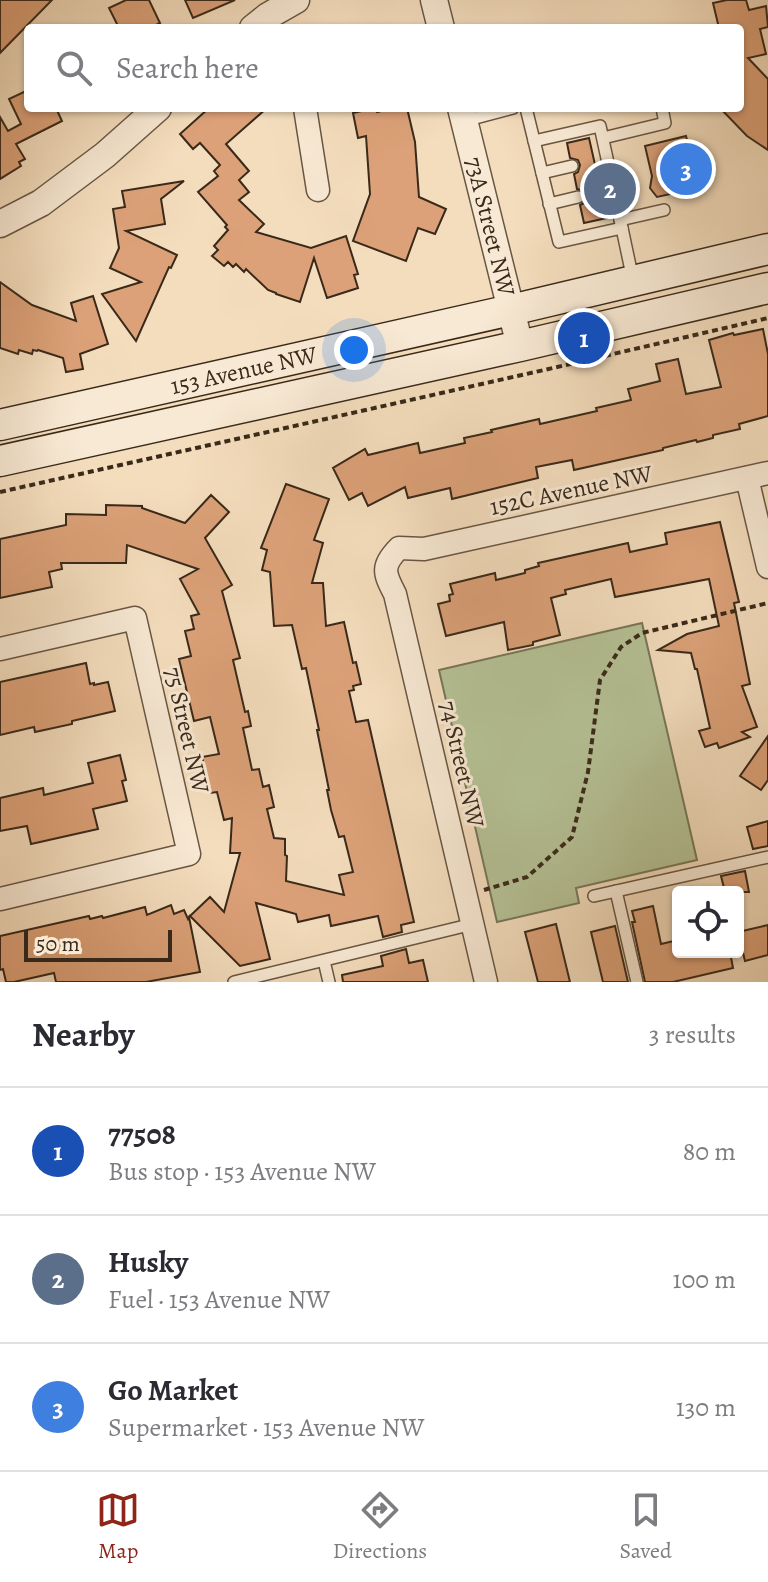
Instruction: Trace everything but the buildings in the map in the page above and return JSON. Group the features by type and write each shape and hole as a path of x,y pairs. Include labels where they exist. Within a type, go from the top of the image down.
{"main road":[{"name":"153 Avenue NW","path":"0,425 768,249"},
{"name":"153 Avenue NW","path":"0,461 768,288"}],"street":[{"path":"434,0 440,24"},
{"path":"0,224 41,203 105,155 153,112"},
{"path":"306,112 318,190"},
{"name":"73A Street NW","path":"462,114 520,346"},
{"path":"757,475 768,567"},
{"name":"152C Avenue NW","path":"388,559 399,548 424,549 757,475"},
{"name":"74 Street NW","path":"388,559 386,577 395,594 486,982"},
{"name":"75 Street NW","path":"0,649 135,618 189,854 0,899"}],"lane":[{"path":"527,112 559,242 664,210"},
{"path":"603,138 665,123 663,112"},
{"path":"534,141 600,126 633,280"},
{"path":"594,161 607,158"},
{"path":"542,173 572,166"},
{"path":"601,191 613,188"},
{"path":"549,204 578,197"},
{"path":"594,896 768,857"},
{"path":"616,891 637,982"},
{"path":"234,982 473,924"},
{"path":"324,961 329,982"}],"path":[{"path":"0,492 768,318"},
{"path":"466,896 527,877 572,837 588,772 600,680 621,647 642,633 768,603"}],"green space":[{"path":"642,623 697,860 576,888 579,903 497,922 439,670"}],"place":[{"name":"Go Market","path":"686,169"},
{"name":"Husky","path":"610,189"},
{"name":"77508","path":"584,338"}]}
